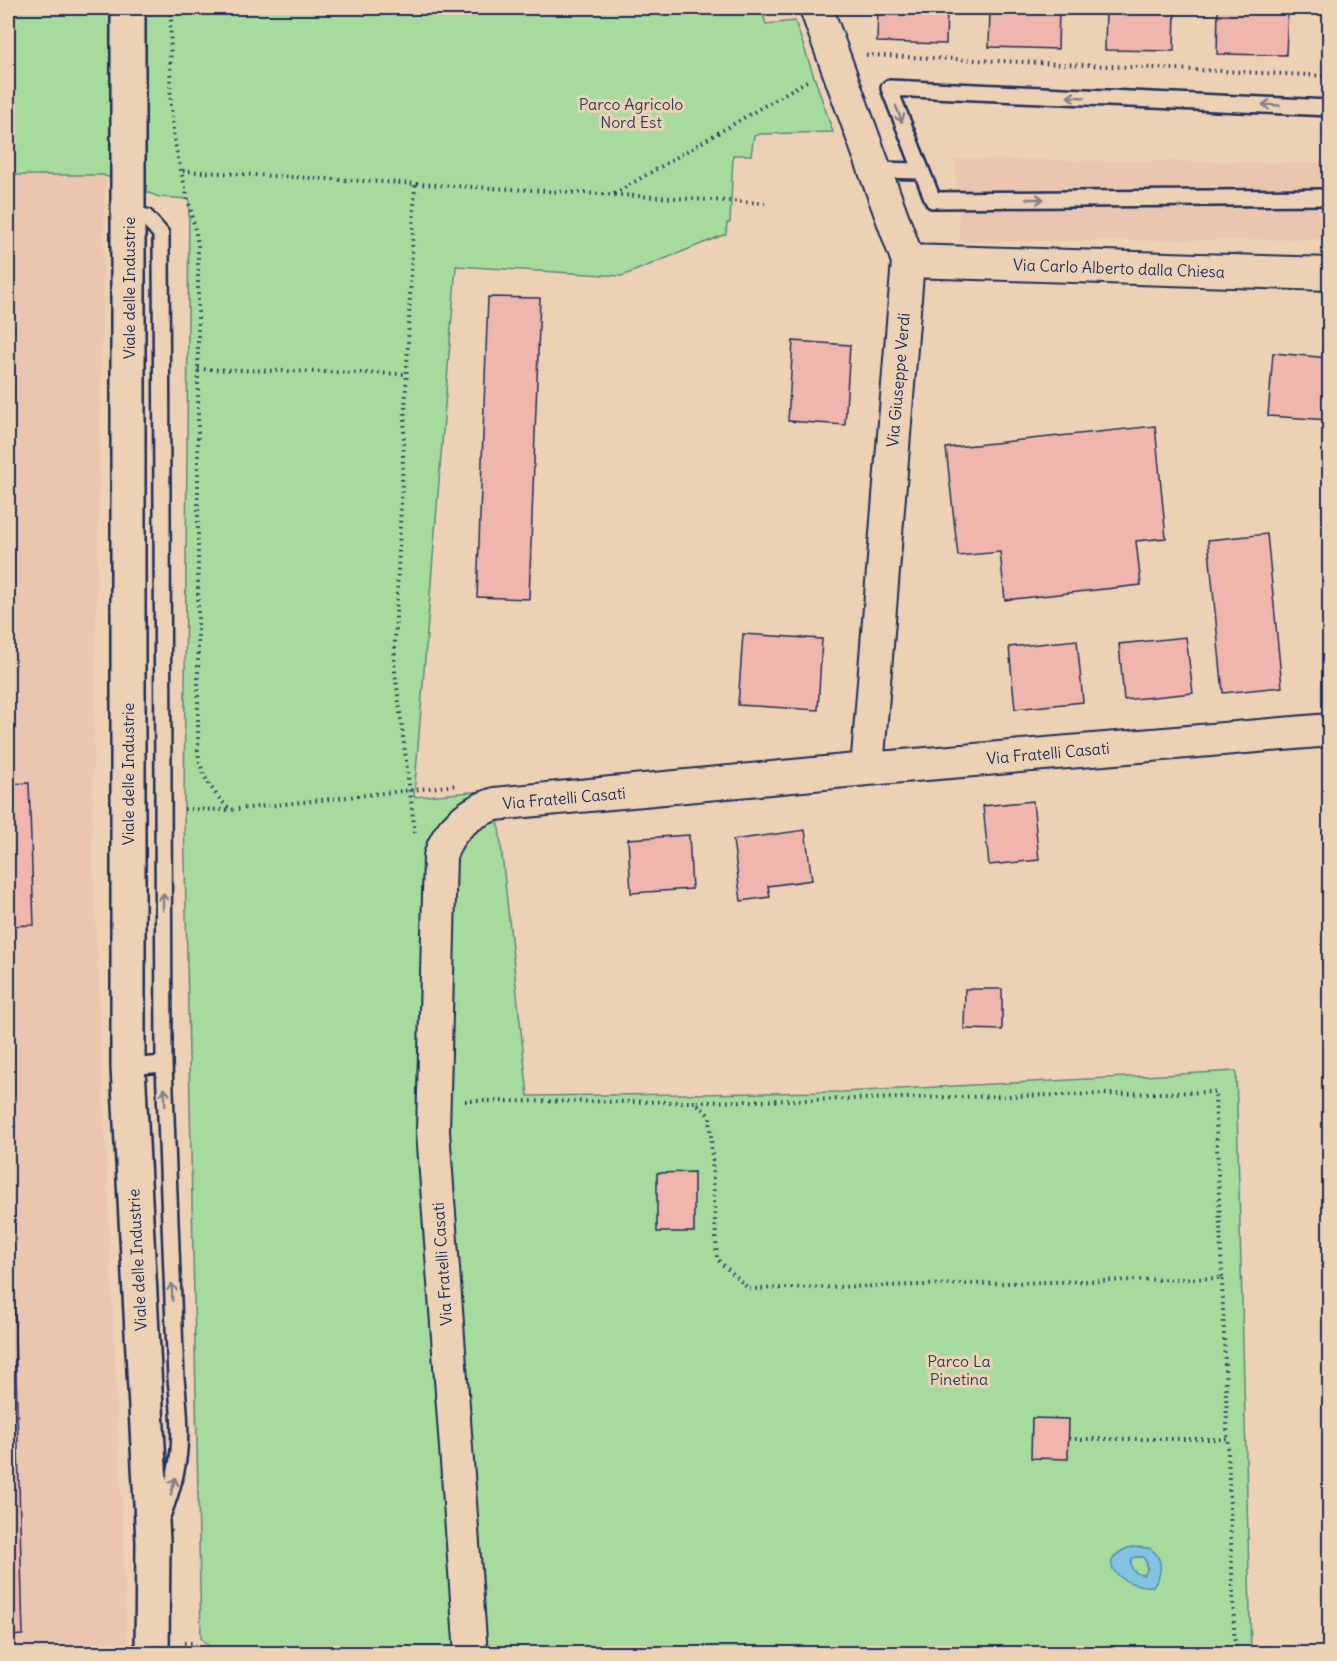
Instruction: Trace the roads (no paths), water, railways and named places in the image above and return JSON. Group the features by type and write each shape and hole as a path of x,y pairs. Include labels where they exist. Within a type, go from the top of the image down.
{"street":[{"name":"Viale delle Industrie","path":"128,8 128,1067 153,1541 152,1653"},
{"name":"Via Giuseppe Verdi","path":"816,8 908,261 867,769"},
{"name":"Via Carlo Alberto dalla Chiesa","path":"908,261 1329,274"},
{"name":"Via Fratelli Casati","path":"471,1653 432,1131 440,856 442,847 456,827 476,810 495,804 867,769 1329,730"},
{"name":"Viale delle Industrie","path":"153,1541 176,1653"}],"lane":[{"path":"1329,108 888,88 933,200 1329,197"},
{"path":"874,170 921,171"},
{"path":"129,214 146,217 162,234 164,1064 176,1379 181,1436 173,1488 153,1541"},
{"path":"128,1067 164,1064"}],"water":[{"path":"1131,1547 1151,1549 1160,1562 1160,1573 1153,1586 1132,1583 1116,1573 1112,1566 1113,1559","holes":["1143,1557 1147,1566 1144,1575 1135,1572 1131,1565 1132,1558"]}],"park label":[{"name":"Parco Agricolo Nord Est","path":"631,113"},
{"name":"Parco La Pinetina","path":"959,1370"}]}
